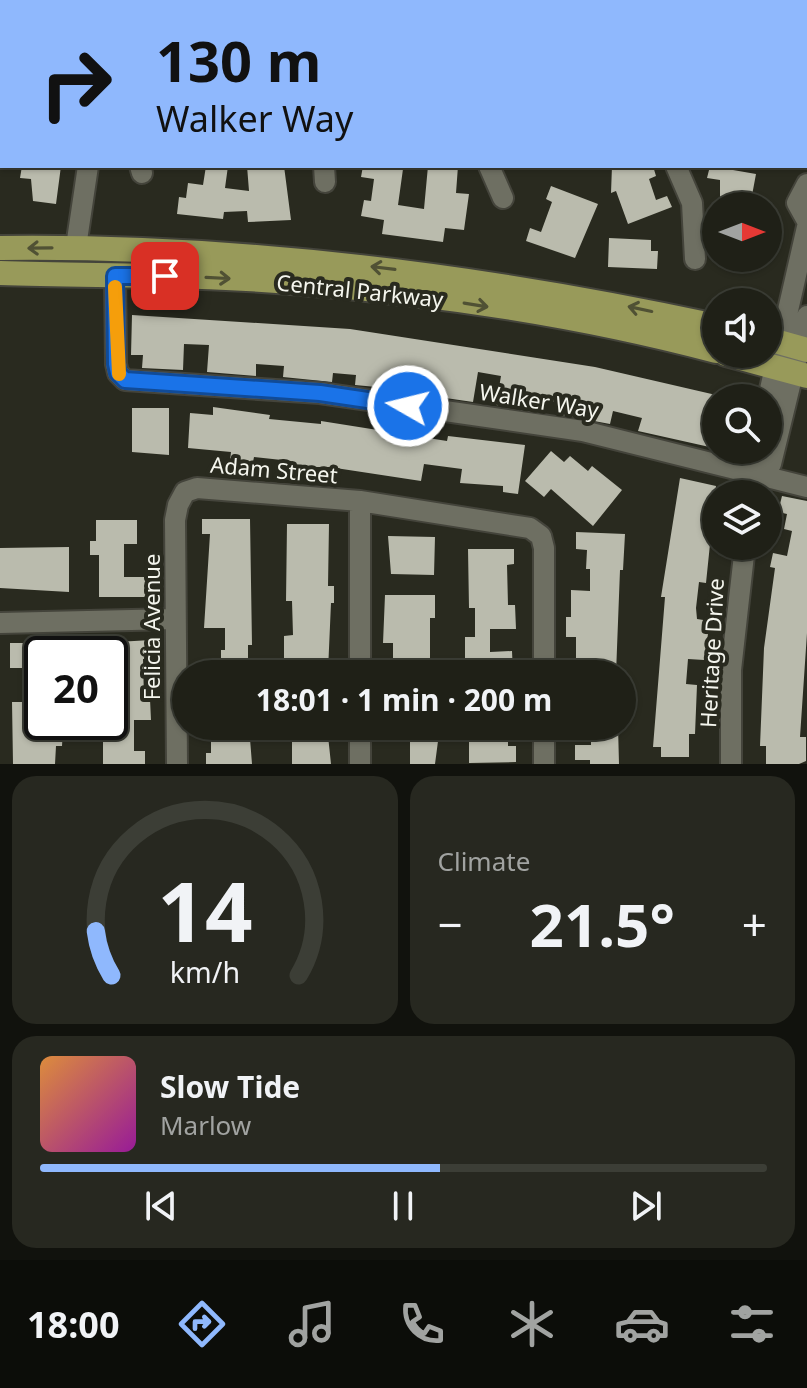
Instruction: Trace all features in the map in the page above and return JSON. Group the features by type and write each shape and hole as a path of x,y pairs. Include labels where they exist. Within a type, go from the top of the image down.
{"main road":[{"name":"Central Parkway","path":"0,248 76,247 294,257 445,275 593,299 702,323"},
{"name":"Central Parkway","path":"0,273 292,282 441,300 651,334 702,347"}],"street":[{"path":"76,247 88,168"},
{"path":"490,168 503,198"},
{"path":"677,168 692,203 695,259"},
{"path":"760,480 771,464 792,372 789,345 807,224 797,203 807,184"},
{"name":"Walker Way","path":"115,276 116,364 118,373 125,380 320,393 583,431 744,480"},
{"path":"789,345 807,316"},
{"name":"Walker Way","path":"782,486 807,487"},
{"name":"Adam Street","path":"185,492 197,488 360,501 530,528 541,536 544,548 544,660"},
{"name":"Felicia Avenue","path":"177,764 175,520 185,492"},
{"path":"360,501 360,660"},
{"name":"Heritage Drive","path":"731,764 731,670 743,560"},
{"path":"0,623 175,619"},
{"path":"360,740 360,764"},
{"path":"544,740 544,764"}],"building":[{"path":"22,168 61,168 56,204 33,201 31,179 20,178"},
{"path":"206,168 228,168 225,188 249,191 247,168 284,168 291,220 248,222 247,211 224,212 223,219 177,214 179,197 186,198 188,183 203,185"},
{"path":"363,168 403,169 398,205 424,209 428,168 458,168 456,193 469,194 464,230 445,228 443,242 382,234 384,220 361,216 364,200 371,201 374,179 361,177"},
{"path":"612,168 654,168 656,176 649,179 656,200 667,196 672,207 628,224 616,191 611,193"},
{"path":"710,168 756,174 753,192 720,192 720,180 707,178"},
{"path":"551,186 598,204 575,258 526,241 530,228 541,232 552,202 546,199"},
{"path":"609,238 651,240 651,251 658,251 657,269 608,267"},
{"path":"132,315 350,329 595,367 702,392 702,445 638,431 642,418 613,411 610,424 562,415 564,403 541,400 539,411 496,405 501,376 478,372 473,402 425,395 427,383 399,379 398,389 355,385 356,375 333,373 332,382 283,377 284,366 256,364 256,376 207,372 209,345 184,344 183,370 142,368 143,355 131,355"},
{"path":"213,407 270,415 269,419 321,424 321,421 447,441 448,436 525,445 518,494 503,492 503,486 460,483 462,469 424,464 421,481 329,467 308,467 308,471 291,469 291,461 254,457 253,462 230,461 231,452 188,448 190,413 213,415"},
{"path":"132,408 169,408 169,455 132,452"},
{"path":"551,451 564,462 570,456 588,471 592,466 622,490 593,526 551,489 544,497 525,481"},
{"path":"680,478 702,483 702,560 708,560 706,583 699,582 696,608 697,619 710,621 704,660 688,659 686,684 697,685 695,734 689,734 689,757 661,757 661,747 653,747 665,597 661,597"},
{"path":"782,496 807,501 807,633 800,737 806,737 806,761 799,764 766,764 766,746 760,746 764,648 775,568 770,567 772,560 782,560 782,555 787,556 792,531 784,529 787,514 782,513"},
{"path":"202,519 250,519 252,645 248,645 248,660 221,660 221,650 225,650 225,628 204,628 210,534 202,534"},
{"path":"96,520 137,520 137,544 124,544 124,577 146,577 146,597 99,597 99,555 90,555 90,541 96,541"},
{"path":"287,524 329,524 328,586 334,586 334,603 331,603 328,660 284,660 284,636 293,635 292,601 286,601"},
{"path":"576,532 625,534 623,570 620,570 617,660 576,660 576,637 566,637 566,617 571,617 571,590 590,591 587,550 576,549"},
{"path":"388,536 435,537 434,575 391,574"},
{"path":"69,547 69,592 0,588 0,548"},
{"path":"468,549 514,549 514,564 507,565 508,605 515,605 516,629 490,629 490,652 512,651 512,660 465,660 465,637 475,637 475,608 469,608"},
{"path":"385,595 435,595 435,618 430,618 430,660 393,660 393,643 383,643"},
{"path":"151,640 152,659 143,659 144,699 150,699 151,720 134,720 134,751 145,751 145,764 103,764 103,740 128,740 128,641"},
{"path":"10,643 24,643 24,668 10,668"},
{"path":"12,702 24,702 24,740 62,740 62,746 56,746 55,764 13,764"},
{"path":"211,740 250,740 252,764 206,764 206,753 211,753"},
{"path":"292,740 328,740 331,764 292,764"},
{"path":"410,740 438,740 435,764 410,764"},
{"path":"469,740 508,740 508,746 516,746 516,762 469,763"},
{"path":"591,740 618,740 619,764 590,764 590,760 575,760 575,745 591,745"}],"slow traffic":[{"path":"115,287 116,364 119,374"}],"route":[{"path":"165,276 115,276 116,364 118,373 125,380 320,393 408,406"}]}
